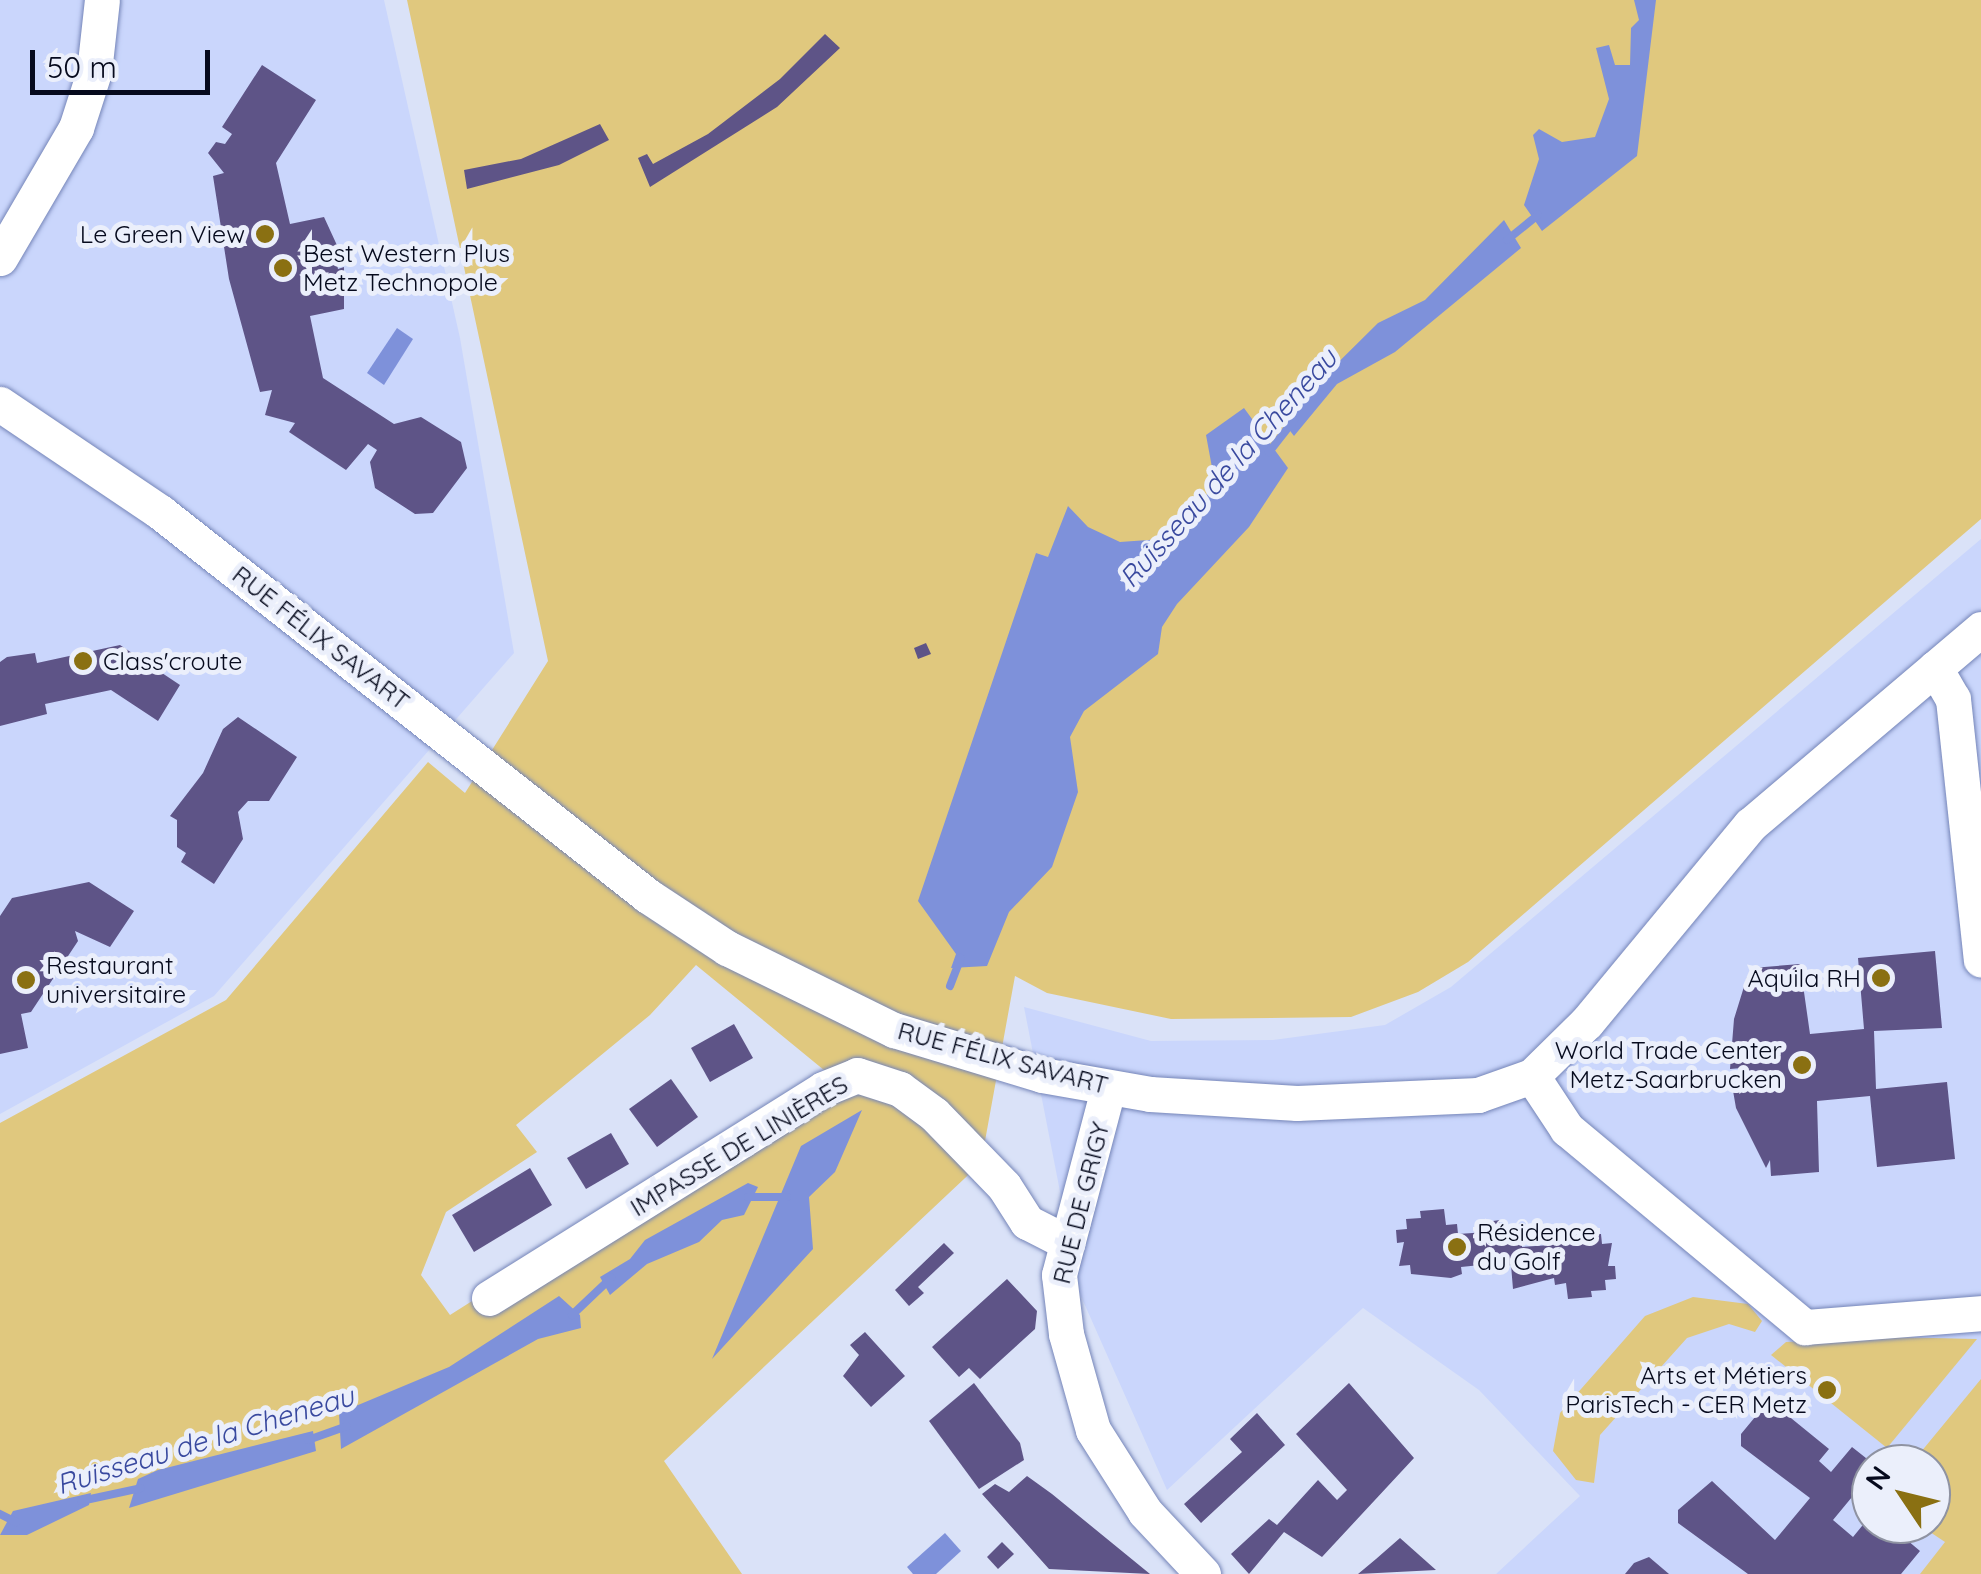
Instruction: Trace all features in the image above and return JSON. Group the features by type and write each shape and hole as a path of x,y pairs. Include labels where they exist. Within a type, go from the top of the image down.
{"street":[{"path":"0,258 76,128 94,72 102,0"},
{"name":"RUE FÉLIX SAVART","path":"0,404 268,594 648,896 766,971 894,1030 974,1056 1108,1089 1297,1103 1478,1095 1532,1076"},
{"path":"1981,629 1750,825 1587,1022 1532,1076 1567,1128 1806,1326 1981,1313"},
{"path":"1935,668 1954,698 1981,959"},
{"name":"IMPASSE DE LINIÈRES","path":"489,1298 823,1089 857,1075 900,1088 934,1114 1004,1186 1027,1222 1066,1242"},
{"name":"RUE DE GRIGY","path":"1108,1089 1066,1242 1059,1295 1093,1430 1145,1512 1204,1574"}],"shaded area":[{"path":"0,0 384,0 460,338 514,653 214,996 0,1114"},
{"path":"407,0 1981,0 1981,519 1468,962 1418,992 1351,1017 1171,1019 1047,993 1015,976 981,1163 664,1461 742,1574 0,1574 0,1123 226,1000 428,762 465,793 548,661","holes":["696,965 830,1075 450,1315 421,1275 446,1212 537,1152 516,1125 650,1015"]},
{"path":"1981,539 1981,1574 1496,1574 1580,1496 1479,1390 1363,1308 1167,1490 1080,1294 1024,1007 1151,1041 1273,1040 1385,1025 1451,987"},
{"path":"1693,1297 1748,1304 1762,1321 1755,1332 1729,1324 1687,1338 1600,1435 1594,1483 1576,1480 1553,1451 1560,1413 1645,1316"},
{"path":"1888,1337 1977,1339 1890,1444 1882,1444 1771,1355 1786,1342"},
{"path":"1981,1379 1981,1574 1920,1574 1943,1544 1951,1544 1951,1444 1927,1444"}],"water":[{"path":"1634,0 1656,0 1637,156 1542,231 1524,205 1539,159 1533,135 1539,129 1562,142 1595,137 1609,99 1596,48 1609,45 1615,65 1630,65 1631,28 1639,20"},
{"path":"1504,220 1521,248 1395,352 1337,384 1294,436 1281,419 1378,323 1425,300"},
{"path":"397,328 413,339 384,385 367,373"},
{"path":"1244,408 1288,468 1249,527 1177,604 1162,627 1158,654 1084,711 1070,737 1078,792 1052,867 1009,912 987,966 951,968 956,954 918,901 1036,553 1048,557 1068,506 1088,527 1120,542 1162,539 1184,526 1205,500 1213,473 1206,435"},
{"path":"862,1110 835,1172 809,1197 813,1249 712,1359 801,1146"},
{"path":"748,1183 758,1187 744,1215 722,1220 699,1242 647,1264 610,1295 600,1277 630,1259 645,1240"},
{"path":"559,1296 580,1315 581,1328 538,1339 341,1449 339,1413 449,1367"},
{"path":"313,1431 316,1451 129,1508 138,1479 158,1470"},
{"path":"91,1493 89,1505 27,1535 0,1535 13,1511"},
{"path":"945,1533 961,1551 936,1574 913,1574 907,1567"}],"building":[{"path":"825,34 840,48 777,107 650,187 638,158 647,154 653,164 708,134 780,79"},
{"name":"Best Western Plus Metz Technopole","path":"262,65 316,100 276,163 290,224 324,217 341,254 335,256 338,269 344,267 344,309 310,316 323,378 394,424 421,417 461,442 467,468 433,513 415,514 375,488 370,462 377,450 368,444 346,470 289,432 295,423 265,415 272,390 260,392 229,279 213,176 224,173 208,153 216,142 225,144 232,134 222,127"},
{"path":"600,124 609,140 559,165 467,189 464,170 521,159"},
{"path":"926,643 931,654 918,659 914,648"},
{"path":"120,645 180,685 158,721 111,690 45,704 47,714 0,726 0,662 7,657 35,653 37,663"},
{"path":"238,717 297,757 269,801 248,801 238,812 243,839 214,884 181,862 186,853 177,847 177,820 170,816 203,773 223,729"},
{"name":"Restaurant universitaire","path":"89,882 134,911 110,947 75,931 78,941 31,1012 21,1014 28,1048 0,1054 0,916 12,898"},
{"name":"World Trade Center Metz-Saarbrucken","path":"1935,951 1942,1028 1874,1031 1876,1089 1947,1082 1955,1159 1877,1167 1870,1096 1817,1101 1819,1172 1771,1176 1770,1160 1766,1168 1736,1108 1732,1085 1744,1084 1742,1068 1730,1069 1734,1019 1747,977 1754,984 1752,968 1800,964 1810,1034 1864,1029 1858,958"},
{"path":"734,1024 753,1058 710,1082 691,1048"},
{"path":"671,1079 698,1117 657,1147 629,1109"},
{"path":"611,1133 629,1164 586,1189 567,1158"},
{"path":"530,1168 552,1205 474,1252 452,1215"},
{"path":"1444,1209 1446,1225 1457,1224 1458,1234 1487,1232 1486,1222 1500,1220 1500,1234 1522,1238 1522,1247 1551,1245 1550,1236 1562,1231 1601,1234 1602,1244 1612,1243 1608,1266 1615,1266 1616,1279 1605,1280 1606,1290 1591,1291 1592,1297 1568,1299 1566,1283 1555,1285 1554,1278 1513,1289 1511,1265 1490,1271 1490,1264 1461,1267 1462,1274 1451,1278 1411,1274 1410,1265 1399,1266 1404,1242 1397,1243 1396,1230 1407,1229 1406,1219 1421,1218 1420,1211"},
{"path":"944,1243 954,1253 918,1287 924,1293 909,1306 895,1290"},
{"path":"1007,1279 1037,1311 1035,1329 980,1379 969,1368 959,1377 932,1347"},
{"path":"865,1332 905,1376 871,1407 843,1376 859,1355 850,1345"},
{"path":"974,1383 1020,1443 1024,1460 979,1489 929,1421"},
{"path":"1349,1383 1414,1458 1322,1557 1284,1532 1249,1574 1231,1554 1269,1519 1277,1525 1318,1480 1337,1500 1347,1490 1296,1434"},
{"path":"1775,1405 1829,1449 1819,1461 1831,1472 1851,1448 1851,1498 1833,1520 1851,1535 1851,1544 1912,1544 1920,1551 1901,1574 1748,1574 1678,1523 1678,1510 1712,1481 1775,1540 1810,1498 1741,1446 1741,1434 1760,1411"},
{"path":"1257,1413 1285,1445 1201,1523 1184,1504 1242,1452 1230,1439"},
{"path":"1027,1476 1150,1574 1049,1569 982,1494 995,1484 1009,1492"},
{"path":"1400,1538 1436,1570 1358,1574 1376,1559"},
{"path":"1002,1542 1014,1554 998,1569 987,1557"},
{"path":"1649,1557 1669,1574 1625,1574 1634,1563"}],"waterway":[{"name":"Ruisseau de la Cheneau","path":"1507,240 1538,215"},
{"name":"Ruisseau de la Cheneau","path":"1269,452 1294,420"},
{"name":"Ruisseau de la Cheneau","path":"950,986 961,958"},
{"name":"Ruisseau de la Cheneau","path":"748,1197 787,1197"},
{"name":"Ruisseau de la Cheneau","path":"572,1315 611,1278"},
{"name":"Ruisseau de la Cheneau","path":"308,1440 347,1426"},
{"name":"Ruisseau de la Cheneau","path":"81,1501 141,1488"},
{"name":"Ruisseau de la Cheneau","path":"0,1514 16,1522"}],"place":[{"name":"Le Green View","path":"265,234"},
{"name":"Best Western Plus Metz Technopole","path":"283,268"},
{"name":"Class'croute","path":"83,661"},
{"name":"Aquila RH","path":"1881,978"},
{"name":"Restaurant universitaire","path":"26,980"},
{"name":"World Trade Center Metz-Saarbrucken","path":"1802,1065"},
{"name":"Résidence du Golf","path":"1457,1247"},
{"name":"Arts et Métiers ParisTech - CER Metz","path":"1827,1390"}]}
